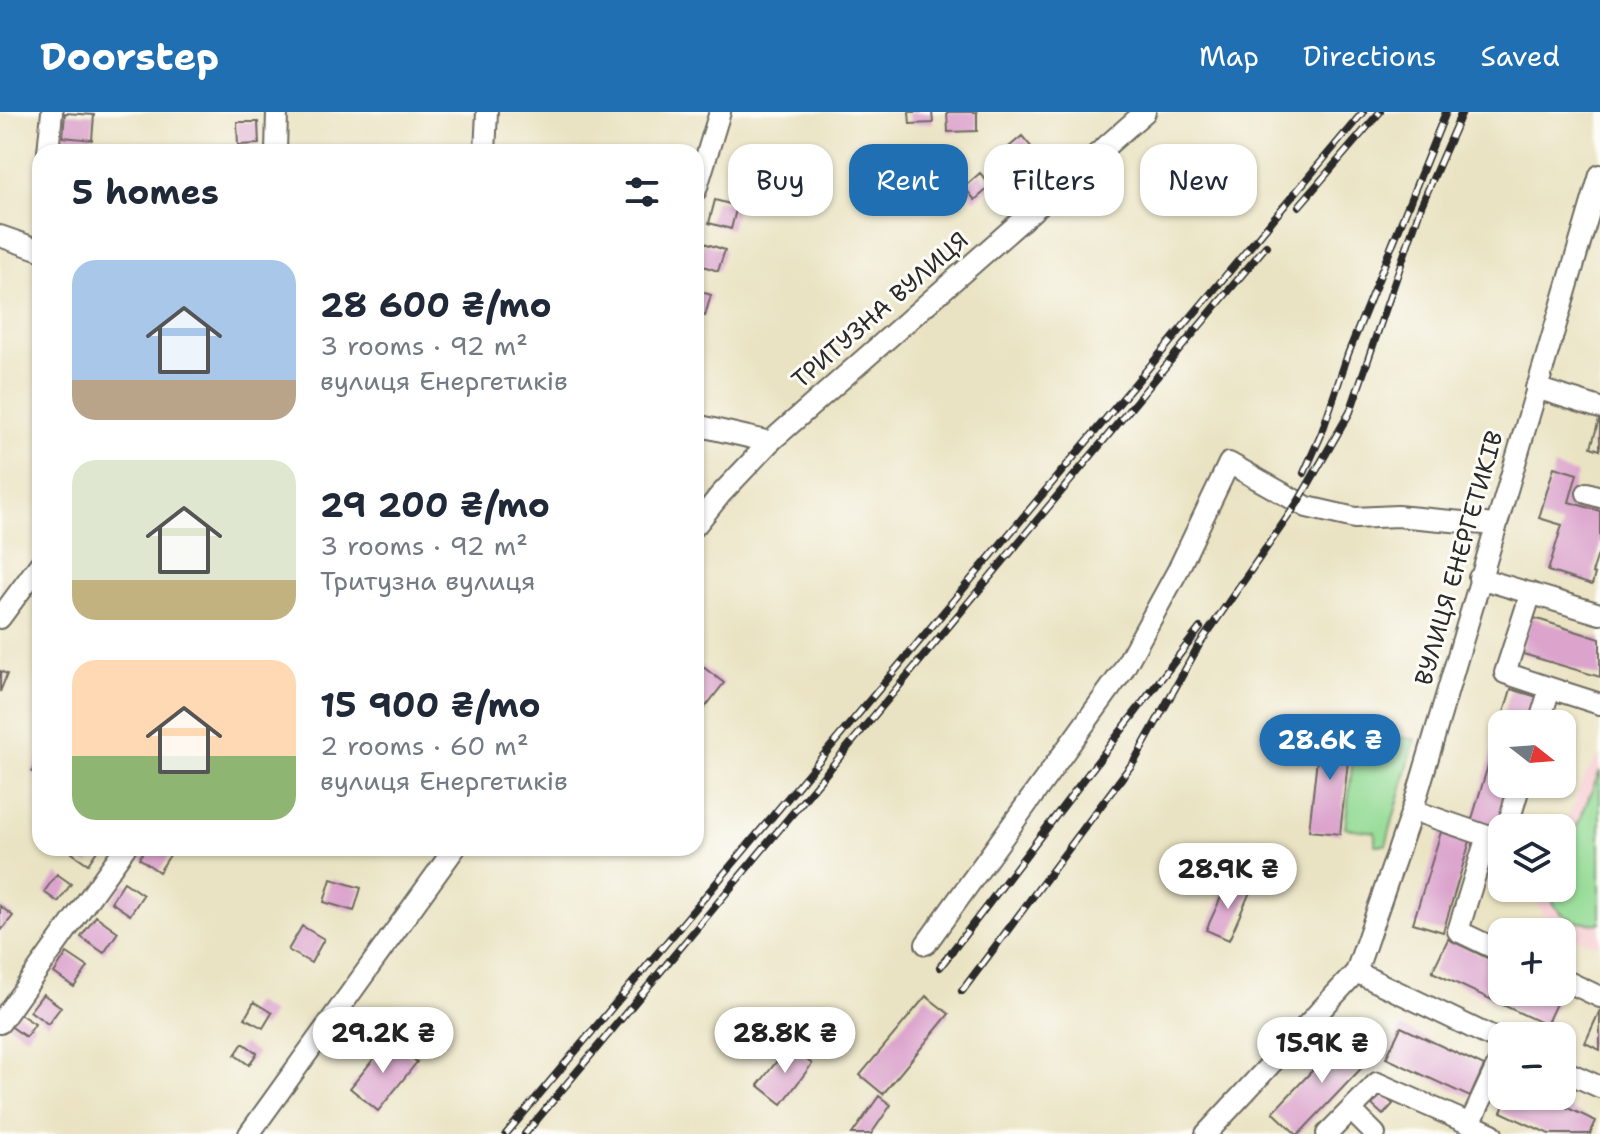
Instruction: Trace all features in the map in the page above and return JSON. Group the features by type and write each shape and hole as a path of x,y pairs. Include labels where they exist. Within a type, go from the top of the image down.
{"street":[{"path":"49,144 52,112"},
{"path":"276,144 277,112"},
{"path":"485,144 487,112"},
{"path":"704,164 720,112"},
{"name":"ТРИТУЗНА ВУЛИЦЯ","path":"704,515 770,442 1145,112"},
{"name":"ВУЛИЦЯ ЕНЕРГЕТИКІВ","path":"1206,1134 1356,972 1412,810 1600,175"},
{"path":"0,236 32,244"},
{"path":"1536,388 1600,408"},
{"path":"704,427 770,442"},
{"path":"926,944 1122,672 1178,570 1229,463 1307,507 1355,518 1397,516 1495,525"},
{"path":"0,618 32,575"},
{"path":"1479,578 1600,614"},
{"path":"1531,593 1505,673 1600,704"},
{"path":"1543,710 1550,688"},
{"path":"1412,810 1488,837"},
{"path":"1488,854 1458,931 1488,945"},
{"path":"0,1023 119,856"},
{"path":"249,1134 449,856"},
{"path":"1356,972 1488,1035"},
{"path":"1576,986 1600,997"},
{"path":"1576,1076 1600,1087"},
{"path":"1327,1134 1377,1083 1492,1134"},
{"path":"1470,1124 1488,1085"},
{"path":"1351,1110 1375,1134"}],"shaded area":[{"path":"1600,755 1600,946 1576,938 1576,918 1546,918 1538,902 1576,902 1576,814 1570,814 1584,777"}],"green space":[{"path":"1356,732 1415,739 1386,845 1375,845 1375,832 1345,828"},
{"path":"1600,771 1600,923 1570,918 1554,902 1576,902 1576,829"}],"building":[{"path":"909,112 932,112 933,123 910,124"},
{"path":"947,112 977,112 977,131 948,132"},
{"path":"65,113 94,115 92,140 63,137"},
{"path":"237,122 258,122 259,144 238,144"},
{"path":"1022,136 1029,144 1012,144"},
{"path":"980,173 984,178 984,192 975,200 968,192 968,184"},
{"path":"715,200 728,204 728,216 734,216 731,229 709,223"},
{"path":"704,243 725,250 718,271 704,266"},
{"path":"704,293 711,295 704,316"},
{"path":"1600,420 1600,450 1591,447"},
{"path":"1554,467 1577,474 1569,502 1600,511 1600,548 1592,573 1595,574 1592,585 1548,571 1562,525 1539,518"},
{"path":"1531,617 1600,639 1600,677 1520,653"},
{"path":"704,668 724,683 704,709"},
{"path":"0,671 7,674 0,692"},
{"path":"1511,689 1537,697 1533,710 1505,710"},
{"path":"1320,731 1351,734 1340,834 1309,831"},
{"path":"1488,765 1488,798 1506,798 1501,814 1488,814 1488,827 1471,822"},
{"path":"1441,832 1470,841 1443,932 1413,923"},
{"path":"76,856 94,856 88,864"},
{"path":"140,856 169,856 159,872 139,858"},
{"path":"57,874 71,884 58,902 44,892"},
{"path":"331,879 361,888 354,911 324,902"},
{"path":"124,882 143,895 130,915 111,902"},
{"path":"1228,882 1250,892 1229,940 1206,930"},
{"path":"0,906 13,916 0,932"},
{"path":"96,916 118,932 104,953 81,937"},
{"path":"302,926 324,939 311,963 288,950"},
{"path":"1448,939 1488,958 1488,998 1432,972"},
{"path":"67,953 88,967 74,987 54,973"},
{"path":"43,994 61,1007 48,1024 30,1011"},
{"path":"926,996 949,1014 883,1094 860,1075"},
{"path":"254,1002 272,1013 263,1028 245,1018"},
{"path":"1505,1006 1555,1006 1547,1022 1540,1022"},
{"path":"1600,1010 1600,1050 1585,1043"},
{"path":"18,1013 35,1024 26,1037 9,1025"},
{"path":"1401,1027 1484,1066 1470,1097 1386,1058"},
{"path":"1347,1034 1371,1058 1296,1134 1273,1112"},
{"path":"389,1040 417,1062 378,1111 350,1088"},
{"path":"243,1043 257,1053 249,1065 235,1055"},
{"path":"789,1046 812,1064 782,1104 758,1085"},
{"path":"1382,1094 1393,1104 1383,1115 1372,1105"},
{"path":"879,1096 891,1105 871,1134 852,1134"},
{"path":"1572,1110 1596,1121 1590,1134 1549,1134 1501,1112"}],"railway":[{"path":"506,1134 1363,112"},
{"path":"1299,206 1380,112"},
{"path":"1304,473 1321,435 1348,354 1446,112"},
{"path":"962,991 1135,760 1199,645 1298,502 1350,412 1421,206 1462,112"},
{"path":"525,1134 1266,246"},
{"path":"940,967 1200,628"}]}
